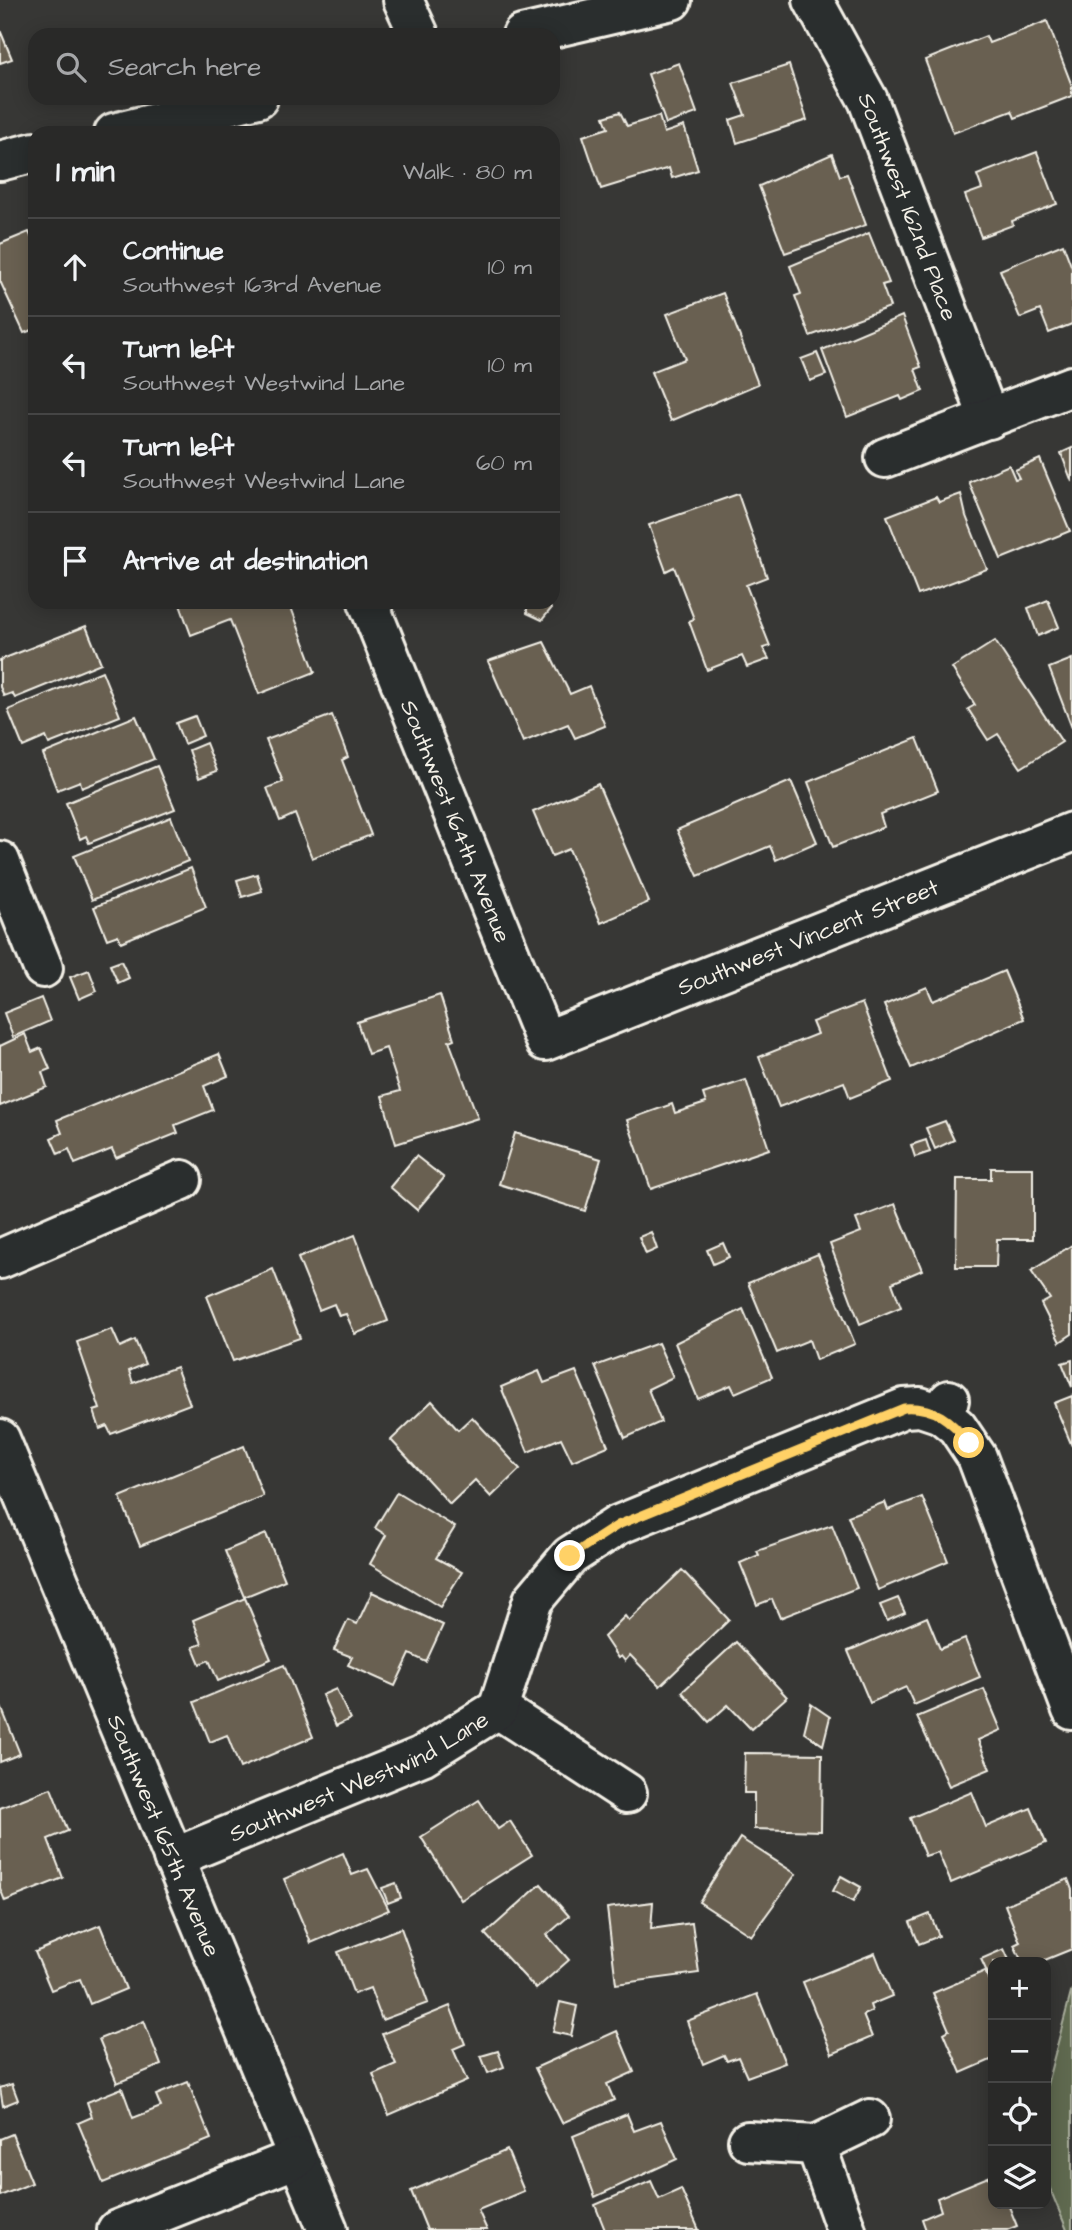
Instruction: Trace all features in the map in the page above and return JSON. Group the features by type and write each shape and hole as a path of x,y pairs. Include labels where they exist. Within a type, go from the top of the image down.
{"street":[{"path":"403,0 416,28"},
{"path":"552,28 673,0"},
{"name":"Southwest 162nd Place","path":"813,0 867,100 989,419"},
{"path":"175,126 237,105"},
{"path":"0,161 28,154"},
{"path":"886,458 1072,386"},
{"name":"Southwest 164th Avenue","path":"371,609 545,1041"},
{"name":"Southwest Vincent Street","path":"545,1041 1072,832"},
{"path":"0,861 43,968"},
{"path":"0,1259 182,1180"},
{"name":"Southwest Westwind Lane","path":"173,1858 422,1756 498,1709 533,1600 570,1556 618,1525 904,1408 945,1407 977,1457 1072,1710"},
{"name":"Southwest 165th Avenue","path":"0,1439 328,2230"},
{"path":"498,1709 627,1793"},
{"path":"748,2141 816,2145 870,2119"},
{"path":"816,2145 846,2230"},
{"path":"117,2230 297,2158"}],"green space":[{"path":"1072,1989 1072,2230 1067,2230 1051,2191 1051,2069"}],"building":[{"path":"1047,21 1072,86 1072,96 1015,118 1012,111 953,133 925,60 986,36 989,43"},
{"path":"0,30 12,59 0,63"},
{"path":"679,63 697,113 666,124 648,74"},
{"path":"789,65 807,120 737,143 730,120 745,115 733,83"},
{"path":"620,112 627,126 659,116 664,133 684,126 698,170 672,178 669,168 601,189 583,136 608,128 604,117"},
{"path":"1037,152 1057,204 1012,221 1013,225 981,237 965,195 982,189 977,175"},
{"path":"832,154 840,176 847,174 866,225 785,253 759,186"},
{"path":"28,232 28,332 24,333 0,281 0,244"},
{"path":"869,233 889,283 882,285 890,307 810,336 795,296 801,294 790,266"},
{"path":"1063,244 1072,268 1072,324 1049,333 1040,310 1020,318 1000,270"},
{"path":"723,293 758,384 671,421 651,372 685,359 667,314"},
{"path":"902,316 921,367 915,369 923,391 902,400 900,396 847,417 822,350"},
{"path":"817,353 826,375 810,381 801,359"},
{"path":"1072,448 1072,482 1061,453"},
{"path":"1040,459 1070,531 1001,559 969,482 1009,465 1015,479 1019,478 1015,470"},
{"path":"738,494 767,577 746,585 770,646 763,648 769,659 747,667 742,656 707,670 689,621 694,619 674,567 666,571 649,525"},
{"path":"961,494 966,516 987,569 918,595 887,516 936,497 939,502"},
{"path":"1048,600 1059,627 1038,636 1028,608"},
{"path":"182,609 292,609 315,672 259,694 230,620 191,635"},
{"path":"527,609 551,609 542,620 527,613"},
{"path":"86,626 101,663 15,698 12,693 4,696 0,687 0,660"},
{"path":"995,641 1062,742 1021,768 998,734 988,740 968,709 975,705 952,668"},
{"path":"544,642 570,694 589,686 605,726 575,738 568,724 523,742 488,661"},
{"path":"1072,659 1072,728 1049,668"},
{"path":"102,671 120,716 49,744 46,737 23,747 8,710"},
{"path":"332,715 348,757 342,760 371,835 312,858 295,814 280,821 267,788 283,782 266,740"},
{"path":"136,716 154,759 82,788 80,781 57,790 43,754"},
{"path":"195,716 203,736 184,744 176,723"},
{"path":"917,738 938,791 880,814 884,827 833,847 808,782"},
{"path":"206,743 217,771 199,778 189,750"},
{"path":"157,766 175,809 89,843 86,836 80,839 66,803"},
{"path":"791,781 817,842 776,860 770,846 698,876 677,830"},
{"path":"598,784 649,902 601,923 569,849 552,856 533,812"},
{"path":"171,817 188,861 92,900 74,856"},
{"path":"191,868 206,907 121,942 118,935 107,939 94,907"},
{"path":"257,874 262,891 242,897 237,880"},
{"path":"121,961 129,978 118,983 110,965"},
{"path":"89,970 97,991 79,999 70,977"},
{"path":"1004,971 1024,1019 911,1068 884,1005 927,987 933,1001"},
{"path":"440,995 454,1039 449,1041 478,1118 396,1144 382,1096 400,1091 386,1048 368,1054 357,1022"},
{"path":"41,998 50,1021 13,1037 4,1013"},
{"path":"862,1003 892,1081 850,1098 844,1082 779,1107 759,1057 817,1034 812,1022"},
{"path":"25,1034 32,1052 41,1048 50,1069 42,1072 47,1087 0,1106 0,1046"},
{"path":"219,1054 228,1076 204,1086 213,1110 175,1125 178,1133 116,1158 112,1149 75,1164 69,1149 58,1154 51,1138 62,1133 57,1120"},
{"path":"746,1080 769,1149 651,1189 627,1120 672,1104 675,1113 706,1103 703,1094"},
{"path":"945,1121 954,1140 935,1149 926,1128"},
{"path":"515,1133 601,1159 585,1211 499,1184"},
{"path":"926,1140 930,1152 915,1157 911,1145"},
{"path":"416,1156 444,1178 417,1210 390,1187"},
{"path":"991,1168 1033,1168 1033,1239 997,1239 996,1267 956,1267 957,1179 991,1179"},
{"path":"895,1204 922,1270 892,1283 901,1307 860,1324 830,1244 861,1232 856,1219"},
{"path":"651,1232 657,1249 646,1254 639,1237"},
{"path":"355,1235 388,1321 355,1334 346,1314 339,1316 334,1304 319,1310 298,1258"},
{"path":"723,1243 729,1257 713,1264 707,1250"},
{"path":"1072,1245 1072,1334 1060,1342 1041,1304 1050,1299 1031,1271"},
{"path":"818,1254 855,1344 816,1360 809,1340 777,1353 748,1283"},
{"path":"273,1269 300,1338 233,1361 207,1296"},
{"path":"743,1309 772,1377 735,1393 731,1385 698,1399 675,1343"},
{"path":"112,1329 120,1347 135,1340 145,1364 129,1371 133,1383 176,1367 190,1404 111,1434 107,1426 100,1429 94,1411 100,1409 77,1342"},
{"path":"658,1343 673,1377 648,1389 661,1422 625,1438 595,1366"},
{"path":"1072,1360 1072,1387 1062,1363"},
{"path":"539,1371 544,1383 576,1371 608,1446 572,1461 561,1438 528,1452 501,1387"},
{"path":"1072,1396 1072,1446 1054,1403"},
{"path":"432,1401 458,1430 472,1417 520,1469 491,1497 475,1480 450,1504 391,1440"},
{"path":"244,1446 263,1496 140,1546 120,1497"},
{"path":"397,1492 455,1527 436,1558 462,1572 440,1607 370,1564 386,1535 375,1528"},
{"path":"922,1497 948,1561 878,1590 848,1516 885,1502 888,1510"},
{"path":"832,1525 857,1588 780,1618 772,1599 757,1605 740,1563 759,1555 757,1551"},
{"path":"266,1534 285,1580 244,1597 225,1551"},
{"path":"682,1570 729,1620 660,1686 630,1655 625,1661 621,1656 618,1658 604,1637 625,1616 629,1621"},
{"path":"372,1592 443,1625 426,1662 410,1654 395,1686 348,1665 352,1657 334,1650 348,1620 357,1624"},
{"path":"245,1598 271,1659 218,1681 209,1660 200,1664 193,1647 202,1644 193,1620"},
{"path":"898,1598 905,1613 887,1621 880,1605"},
{"path":"927,1617 940,1649 965,1639 980,1677 914,1705 906,1687 870,1703 848,1651"},
{"path":"736,1642 787,1697 751,1729 728,1705 709,1722 682,1692"},
{"path":"284,1665 313,1737 240,1768 227,1735 210,1742 194,1702"},
{"path":"336,1689 350,1719 336,1726 322,1695"},
{"path":"984,1689 1001,1730 978,1740 990,1769 949,1786 917,1717"},
{"path":"0,1704 20,1754 0,1762"},
{"path":"811,1704 830,1717 823,1745 804,1732"},
{"path":"745,1753 822,1754 821,1831 754,1829 754,1793 744,1793"},
{"path":"51,1788 68,1831 48,1839 63,1878 5,1901 0,1888 0,1808"},
{"path":"972,1792 986,1827 1031,1808 1046,1843 951,1883 938,1852 925,1856 910,1818"},
{"path":"479,1800 498,1829 510,1821 532,1855 461,1900 421,1837"},
{"path":"740,1838 796,1874 751,1936 699,1902"},
{"path":"343,1853 352,1875 368,1869 389,1910 311,1943 284,1879"},
{"path":"841,1876 861,1887 853,1902 833,1891"},
{"path":"1068,1879 1072,1890 1072,1949 1051,1958 1020,1957 1014,1945 1020,1942 1005,1905"},
{"path":"396,1883 401,1898 388,1903 382,1888"},
{"path":"541,1884 569,1916 547,1935 569,1960 536,1989 485,1934"},
{"path":"653,1902 651,1929 692,1923 699,1973 616,1984 607,1908"},
{"path":"930,1914 939,1936 919,1944 910,1922"},
{"path":"100,1925 126,1989 90,2004 80,1979 51,1990 35,1952"},
{"path":"401,1928 428,2003 382,2020 370,1988 354,1994 338,1952"},
{"path":"1004,1949 1008,1957 988,1957 988,1974 981,1959"},
{"path":"875,1953 892,1996 870,2005 872,2011 863,2015 872,2037 832,2054 803,1982"},
{"path":"985,1971 988,1978 988,2061 961,2073 944,2033 949,2030 933,1993"},
{"path":"757,1994 785,2063 747,2077 738,2057 727,2061 724,2055 703,2064 687,2021"},
{"path":"560,2002 577,2006 571,2036 553,2032"},
{"path":"450,2006 465,2044 453,2049 467,2081 389,2115 373,2074 396,2064 382,2034"},
{"path":"144,2021 161,2065 117,2083 99,2039"},
{"path":"617,2031 634,2072 607,2084 614,2100 562,2123 535,2068"},
{"path":"498,2051 504,2067 488,2073 481,2056"},
{"path":"188,2082 211,2139 103,2183 78,2123 92,2117 87,2102 122,2088 133,2118 161,2107 156,2095"},
{"path":"12,2084 18,2100 3,2106 0,2088"},
{"path":"627,2114 634,2131 661,2121 677,2159 595,2197 573,2136"},
{"path":"12,2134 32,2183 0,2196 0,2139"},
{"path":"507,2150 524,2191 478,2210 487,2230 427,2230 411,2191"},
{"path":"988,2177 988,2209 1010,2209 1017,2226 1007,2230 926,2230 922,2219 941,2211 937,2198"},
{"path":"651,2181 659,2199 681,2189 699,2230 605,2230 595,2205"}],"route":[{"path":"570,1556 618,1525 904,1408 920,1407 941,1414 957,1427 969,1443"}]}
